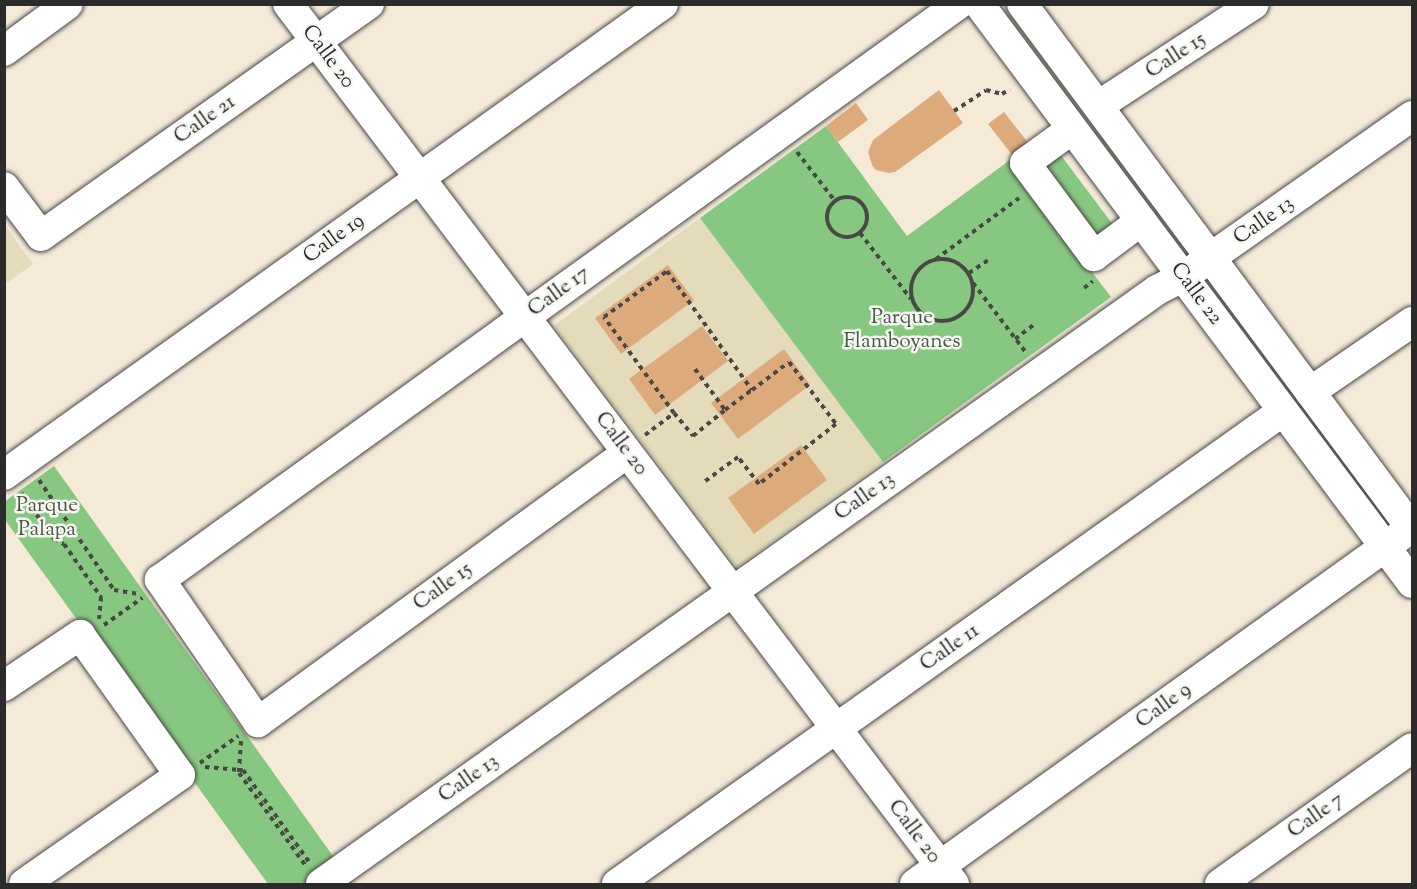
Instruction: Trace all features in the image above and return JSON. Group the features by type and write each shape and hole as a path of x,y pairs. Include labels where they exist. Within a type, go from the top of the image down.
{"street":[{"path":"4,51 68,4"},
{"name":"Calle 20","path":"288,4 525,317 633,446 733,592 947,875"},
{"name":"Calle 21","path":"4,187 41,236 369,4"},
{"name":"Calle 19","path":"11,481 420,178 663,4"},
{"name":"Calle 17","path":"153,588 959,4"},
{"name":"Calle 22","path":"979,4 1413,583"},
{"name":"Calle 22","path":"1022,4 1412,528"},
{"name":"Calle 15","path":"1098,106 1254,4"},
{"name":"Calle 13","path":"312,871 733,592 1157,290 1183,277 1211,258 1413,116"},
{"path":"1072,129 1025,163 1094,256 1141,221"},
{"path":"1310,392 1413,322"},
{"name":"Calle 11","path":"617,885 1283,411"},
{"name":"Calle 15","path":"250,727 633,446"},
{"name":"Calle 9","path":"915,885 947,875 1412,528"},
{"path":"153,588 250,727"},
{"path":"4,686 89,632 187,771 24,885"},
{"name":"Calle 7","path":"1220,885 1413,748"}],"path":[{"path":"954,111 986,90 1002,94 1013,87"},
{"path":"792,145 835,201"},
{"path":"913,302 911,291 917,272 1025,194"},
{"path":"848,197 861,202 865,207 868,221 860,233 842,237 831,230 827,218 830,206 835,201 848,197"},
{"path":"860,233 918,310 936,321 957,318 971,303 973,283"},
{"path":"934,260 954,261 969,274 973,283 1031,359"},
{"path":"969,274 988,260"},
{"path":"704,482 738,457 759,484 836,424 789,362 693,436 604,317 667,271 752,390"},
{"path":"1015,339 1035,324"},
{"path":"695,369 725,410"},
{"path":"633,446 674,413"},
{"path":"35,475 114,590 153,588"},
{"path":"11,481 54,539 64,544 101,597 89,632"},
{"path":"89,632 153,588"},
{"path":"239,770 250,727"},
{"path":"187,771 250,727"},
{"path":"239,770 312,871"},
{"path":"187,771 239,770"}],"shaded area":[{"path":"700,218 883,462 737,567 555,327"},
{"path":"4,224 33,264 5,284 4,284"}],"green space":[{"name":"Parque Flamboyanes","path":"826,126 907,236 1045,134 1129,246 1092,272 1111,297 883,462 700,218"},
{"name":"Parque Palapa","path":"54,466 353,884 268,884 5,520 4,502"}],"building":[{"path":"939,90 963,123 895,172 876,170 868,152 873,140"},
{"path":"856,103 868,120 838,142 826,126"},
{"path":"1004,112 1029,144 1013,156 988,124"},
{"path":"668,265 694,300 621,354 595,318"},
{"path":"702,326 728,361 655,415 629,379"},
{"path":"784,349 810,385 738,439 711,403"},
{"path":"801,445 827,480 754,534 728,498"}]}
